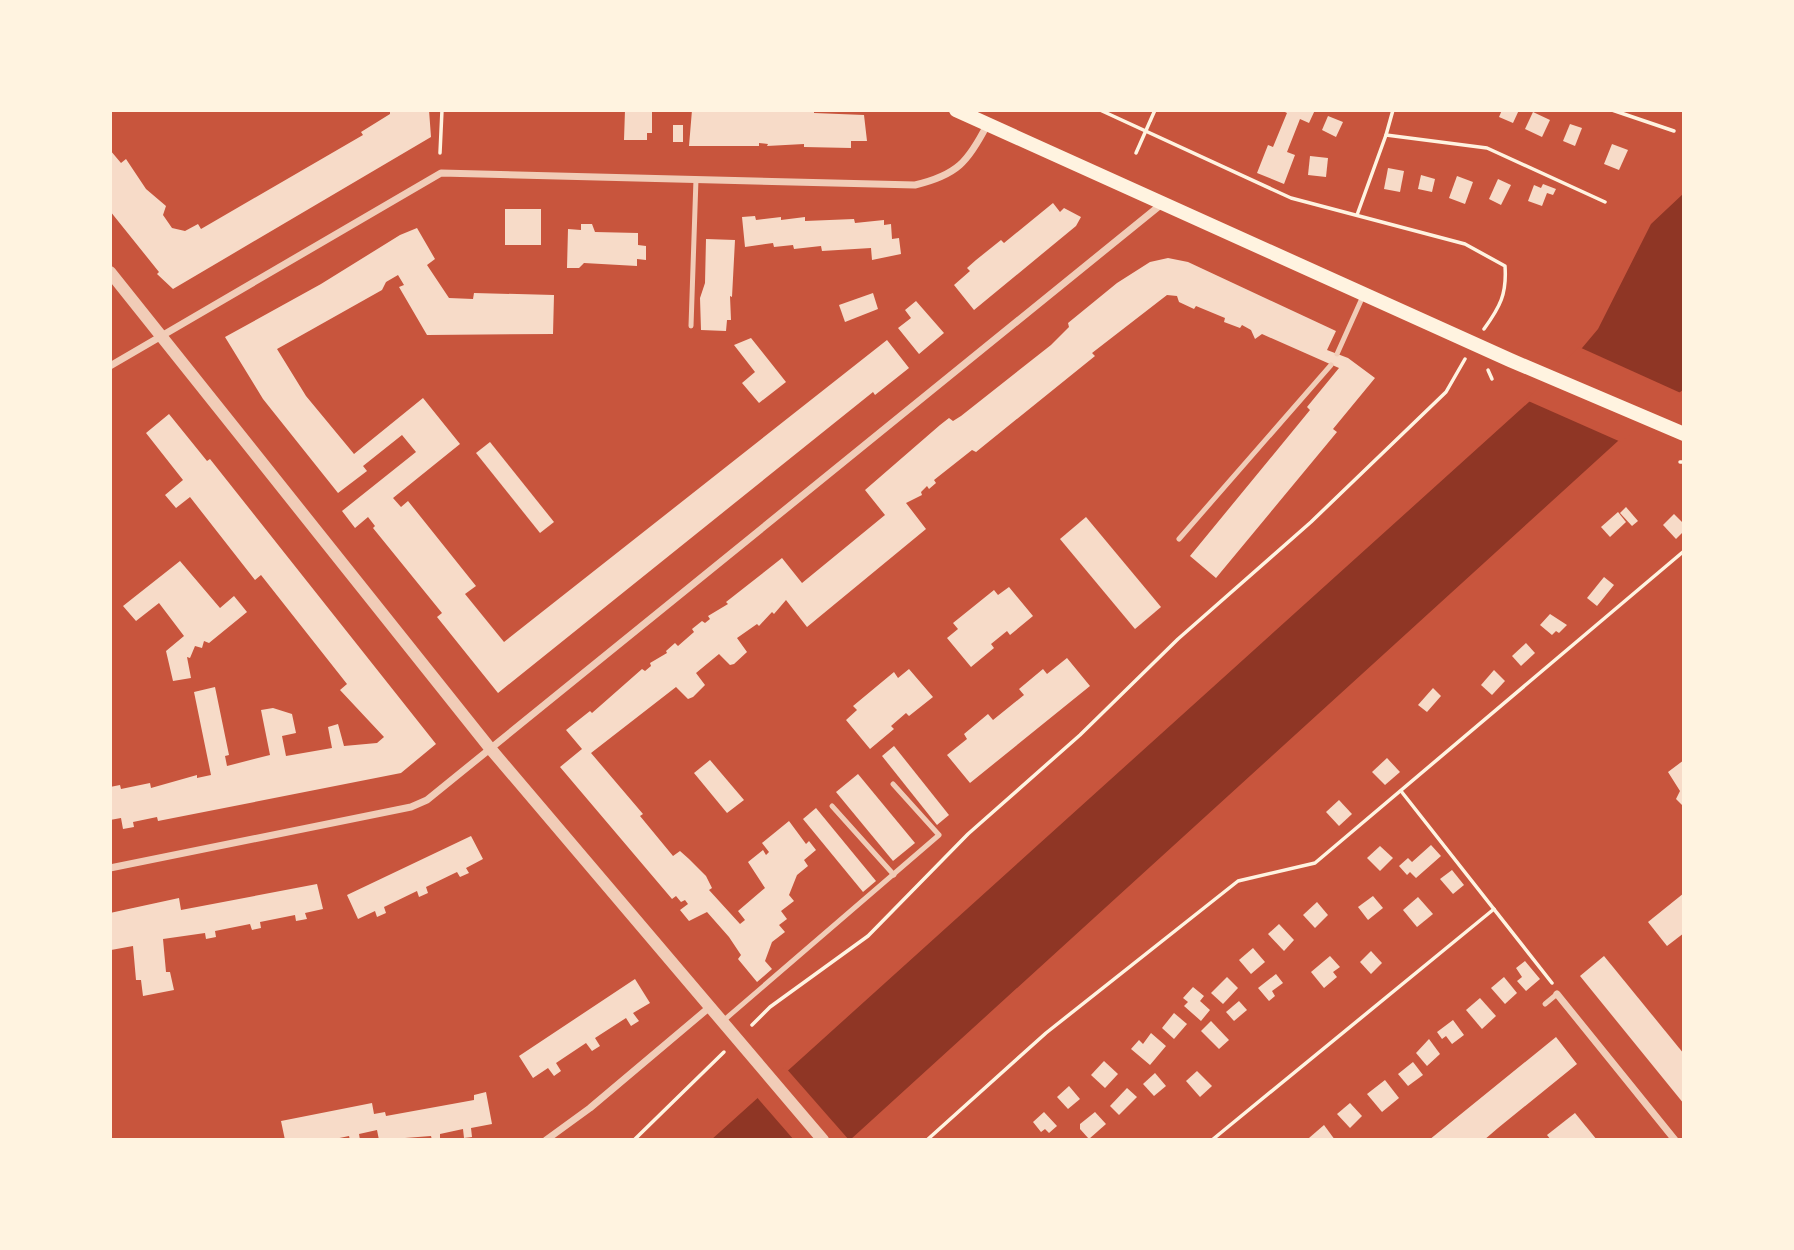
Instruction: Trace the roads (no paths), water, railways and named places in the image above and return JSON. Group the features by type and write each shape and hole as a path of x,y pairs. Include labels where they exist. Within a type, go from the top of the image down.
{"main road":[{"path":"956,110 1510,360 1684,434"}],"street":[{"path":"110,366 441,173 915,185 938,180 956,170 976,145 987,124"},
{"path":"110,868 411,807 427,800 489,747 1163,203"},
{"path":"110,272 489,747 823,1140"},
{"path":"1557,994 1675,1140"},
{"path":"546,1140 590,1108 710,1006"}],"lane":[{"path":"691,326 696,179"},
{"path":"1337,354 1364,293"},
{"path":"1179,539 1331,365"},
{"path":"723,1021 939,835 893,784"},
{"path":"832,806 894,876"},
{"path":"1545,1004 1557,994"}]}
